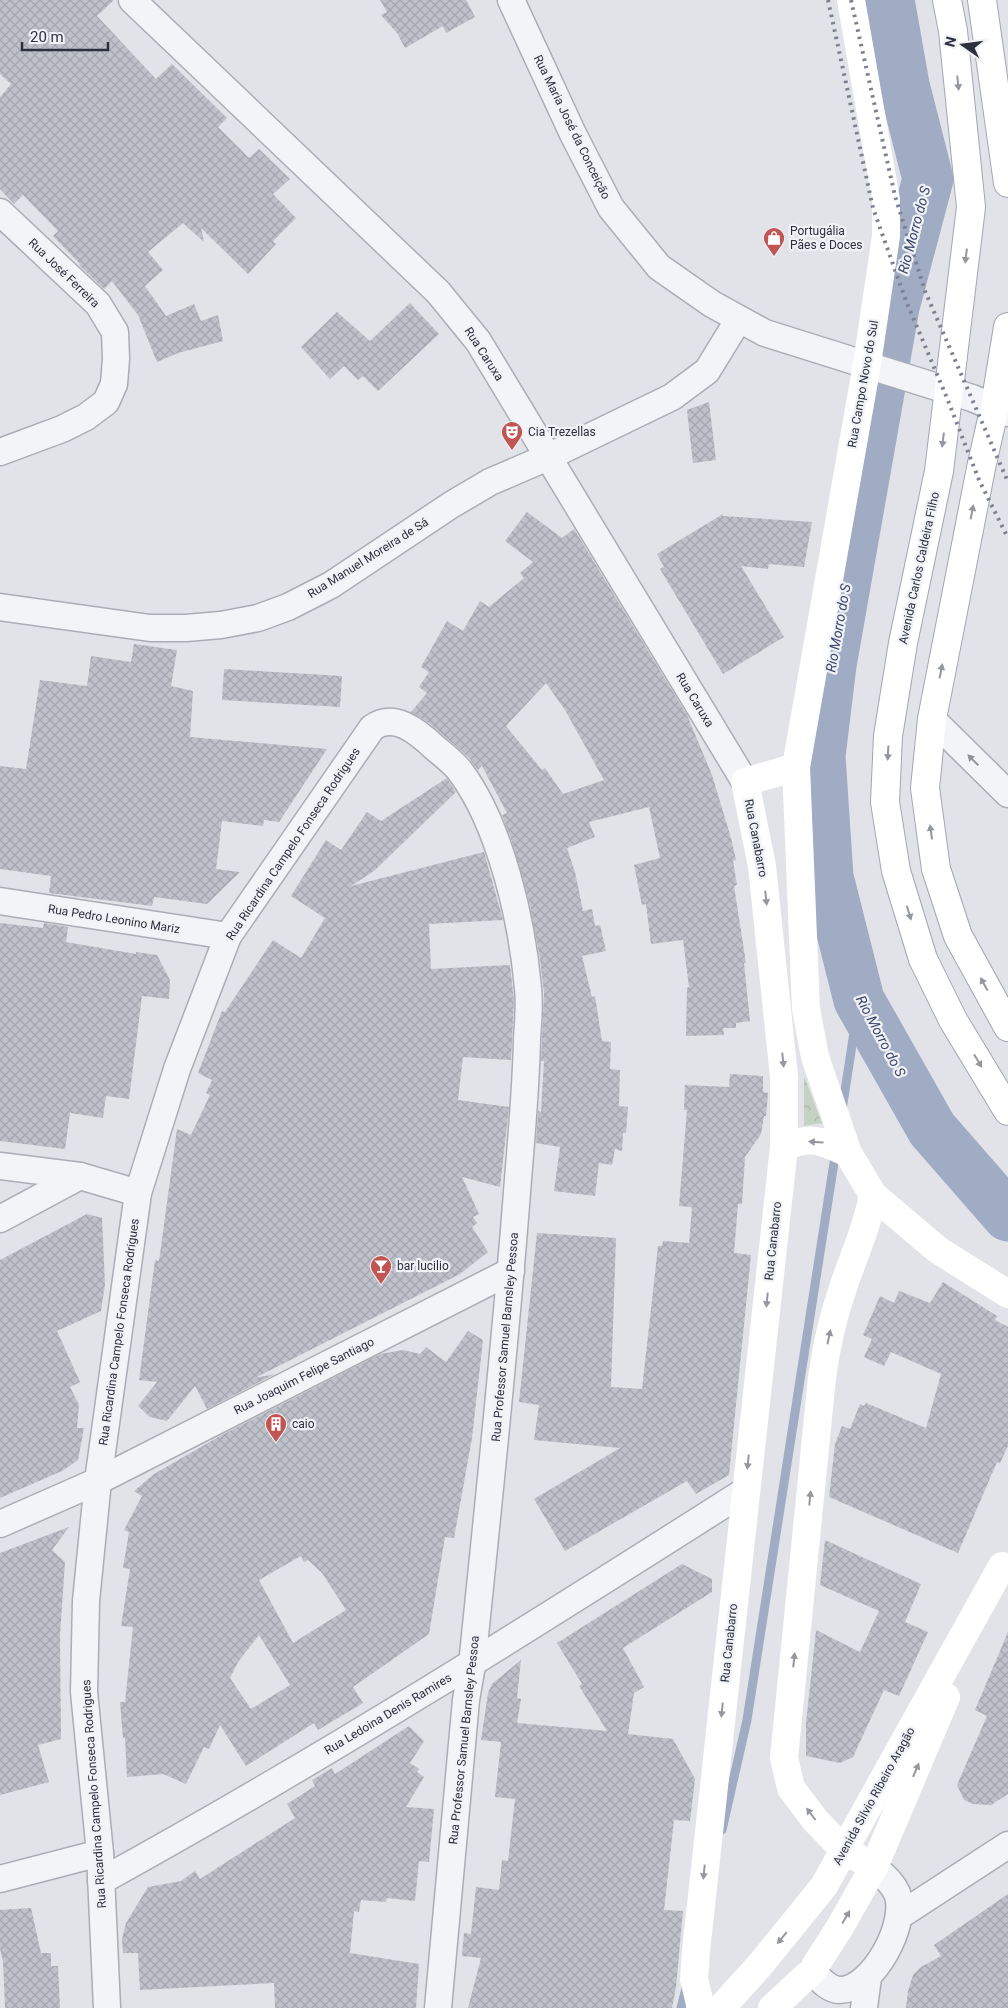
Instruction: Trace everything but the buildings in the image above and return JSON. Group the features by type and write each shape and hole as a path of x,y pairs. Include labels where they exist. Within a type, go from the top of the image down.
{"street":[{"name":"Rua Caruxa","path":"132,0 438,292 478,341 745,782"},
{"name":"Rua Maria José da Conceição","path":"511,0 573,134 611,208 659,267 712,304 765,333 902,375 1002,409"},
{"name":"Rua Campo Novo do Sul","path":"796,767 867,364 886,244 886,200 851,0"},
{"name":"Avenida Carlos Caldeira Filho","path":"947,0 953,31 971,207 939,471 903,643 888,736 885,802 896,871 923,959 953,1020 1008,1111"},
{"path":"982,0 1008,183"},
{"name":"Rua José Ferreira","path":"0,212 98,304 115,332 116,359 114,384 106,402 86,417 62,429 0,452"},
{"path":"548,457 672,397 707,371 739,319"},
{"path":"1008,327 1002,409 981,468 932,719 925,788 936,869 958,936 1008,1027"},
{"name":"Rua Manuel Moreira de Sá","path":"0,607 150,628 186,628 221,625 258,618 288,607 331,585 450,505 482,486 548,457"},
{"path":"932,719 1008,794"},
{"name":"Rua Professor Samuel Barnsley Pessoa","path":"384,722 392,721 412,729 458,770 477,799 495,842 518,916 528,1000 527,1064 511,1271 472,1665 466,1700 438,2008"},
{"name":"Rua Ricardina Campelo Fonseca Rodrigues","path":"107,2008 100,1853 84,1692 86,1602 98,1481 138,1193 177,1069 228,936 372,728 384,722"},
{"path":"796,767 806,1009 815,1057 848,1153 873,1195 938,1250 1008,1294"},
{"name":"Rua Canabarro","path":"701,2008 694,1979 696,1951 784,1147 784,1077 763,875 745,782 796,767"},
{"name":"Rua Pedro Leonino Mariz","path":"0,901 228,936"},
{"path":"784,1147 795,1142 820,1140 848,1153"},
{"path":"0,1166 80,1176 138,1193"},
{"path":"0,1219 80,1176"},
{"path":"824,1886 807,1934 807,1951 812,1971 841,1999 852,1988 868,1977 893,1938 899,1916 898,1894 888,1878 874,1867 844,1850 815,1820 791,1788 784,1758 822,1378 828,1336 844,1284 864,1231 873,1195"},
{"name":"Rua Joaquim Felipe Santiago","path":"0,1524 98,1481 511,1271"},
{"name":"Rua Ledoina Denis Ramires","path":"101,1881 180,1837 472,1665 745,1491"},
{"name":"Avenida Silvio Ribeiro Aragão","path":"721,2008 760,1965 824,1886 1005,1560"},
{"name":"Avenida Silvio Ribeiro Aragão","path":"772,2008 812,1971 840,1927 874,1867 1005,1560"},
{"path":"899,1916 1008,1845"},
{"path":"0,1878 100,1853"},
{"path":"864,2008 868,1977"}],"green space":[{"path":"804,1076 822,1123 804,1126"}],"waterway":[{"name":"Rio Morro do S","path":"889,0 904,85 928,179 894,307 831,665 820,756 828,877 859,1000 932,1129 1008,1216"},
{"path":"842,1110 859,1000"},
{"path":"722,1830 747,1720 836,1150"},
{"path":"681,2008 687,1984"}],"railway":[{"path":"828,0 873,208 906,301 979,480 1008,538"},
{"path":"851,0 895,196 925,291 1008,482"}],"place":[{"name":"Portugália Pães e Doces","path":"774,257"},
{"name":"Cia Trezellas","path":"512,451"},
{"name":"bar lucilio","path":"381,1285"},
{"name":"caio","path":"276,1443"}]}
